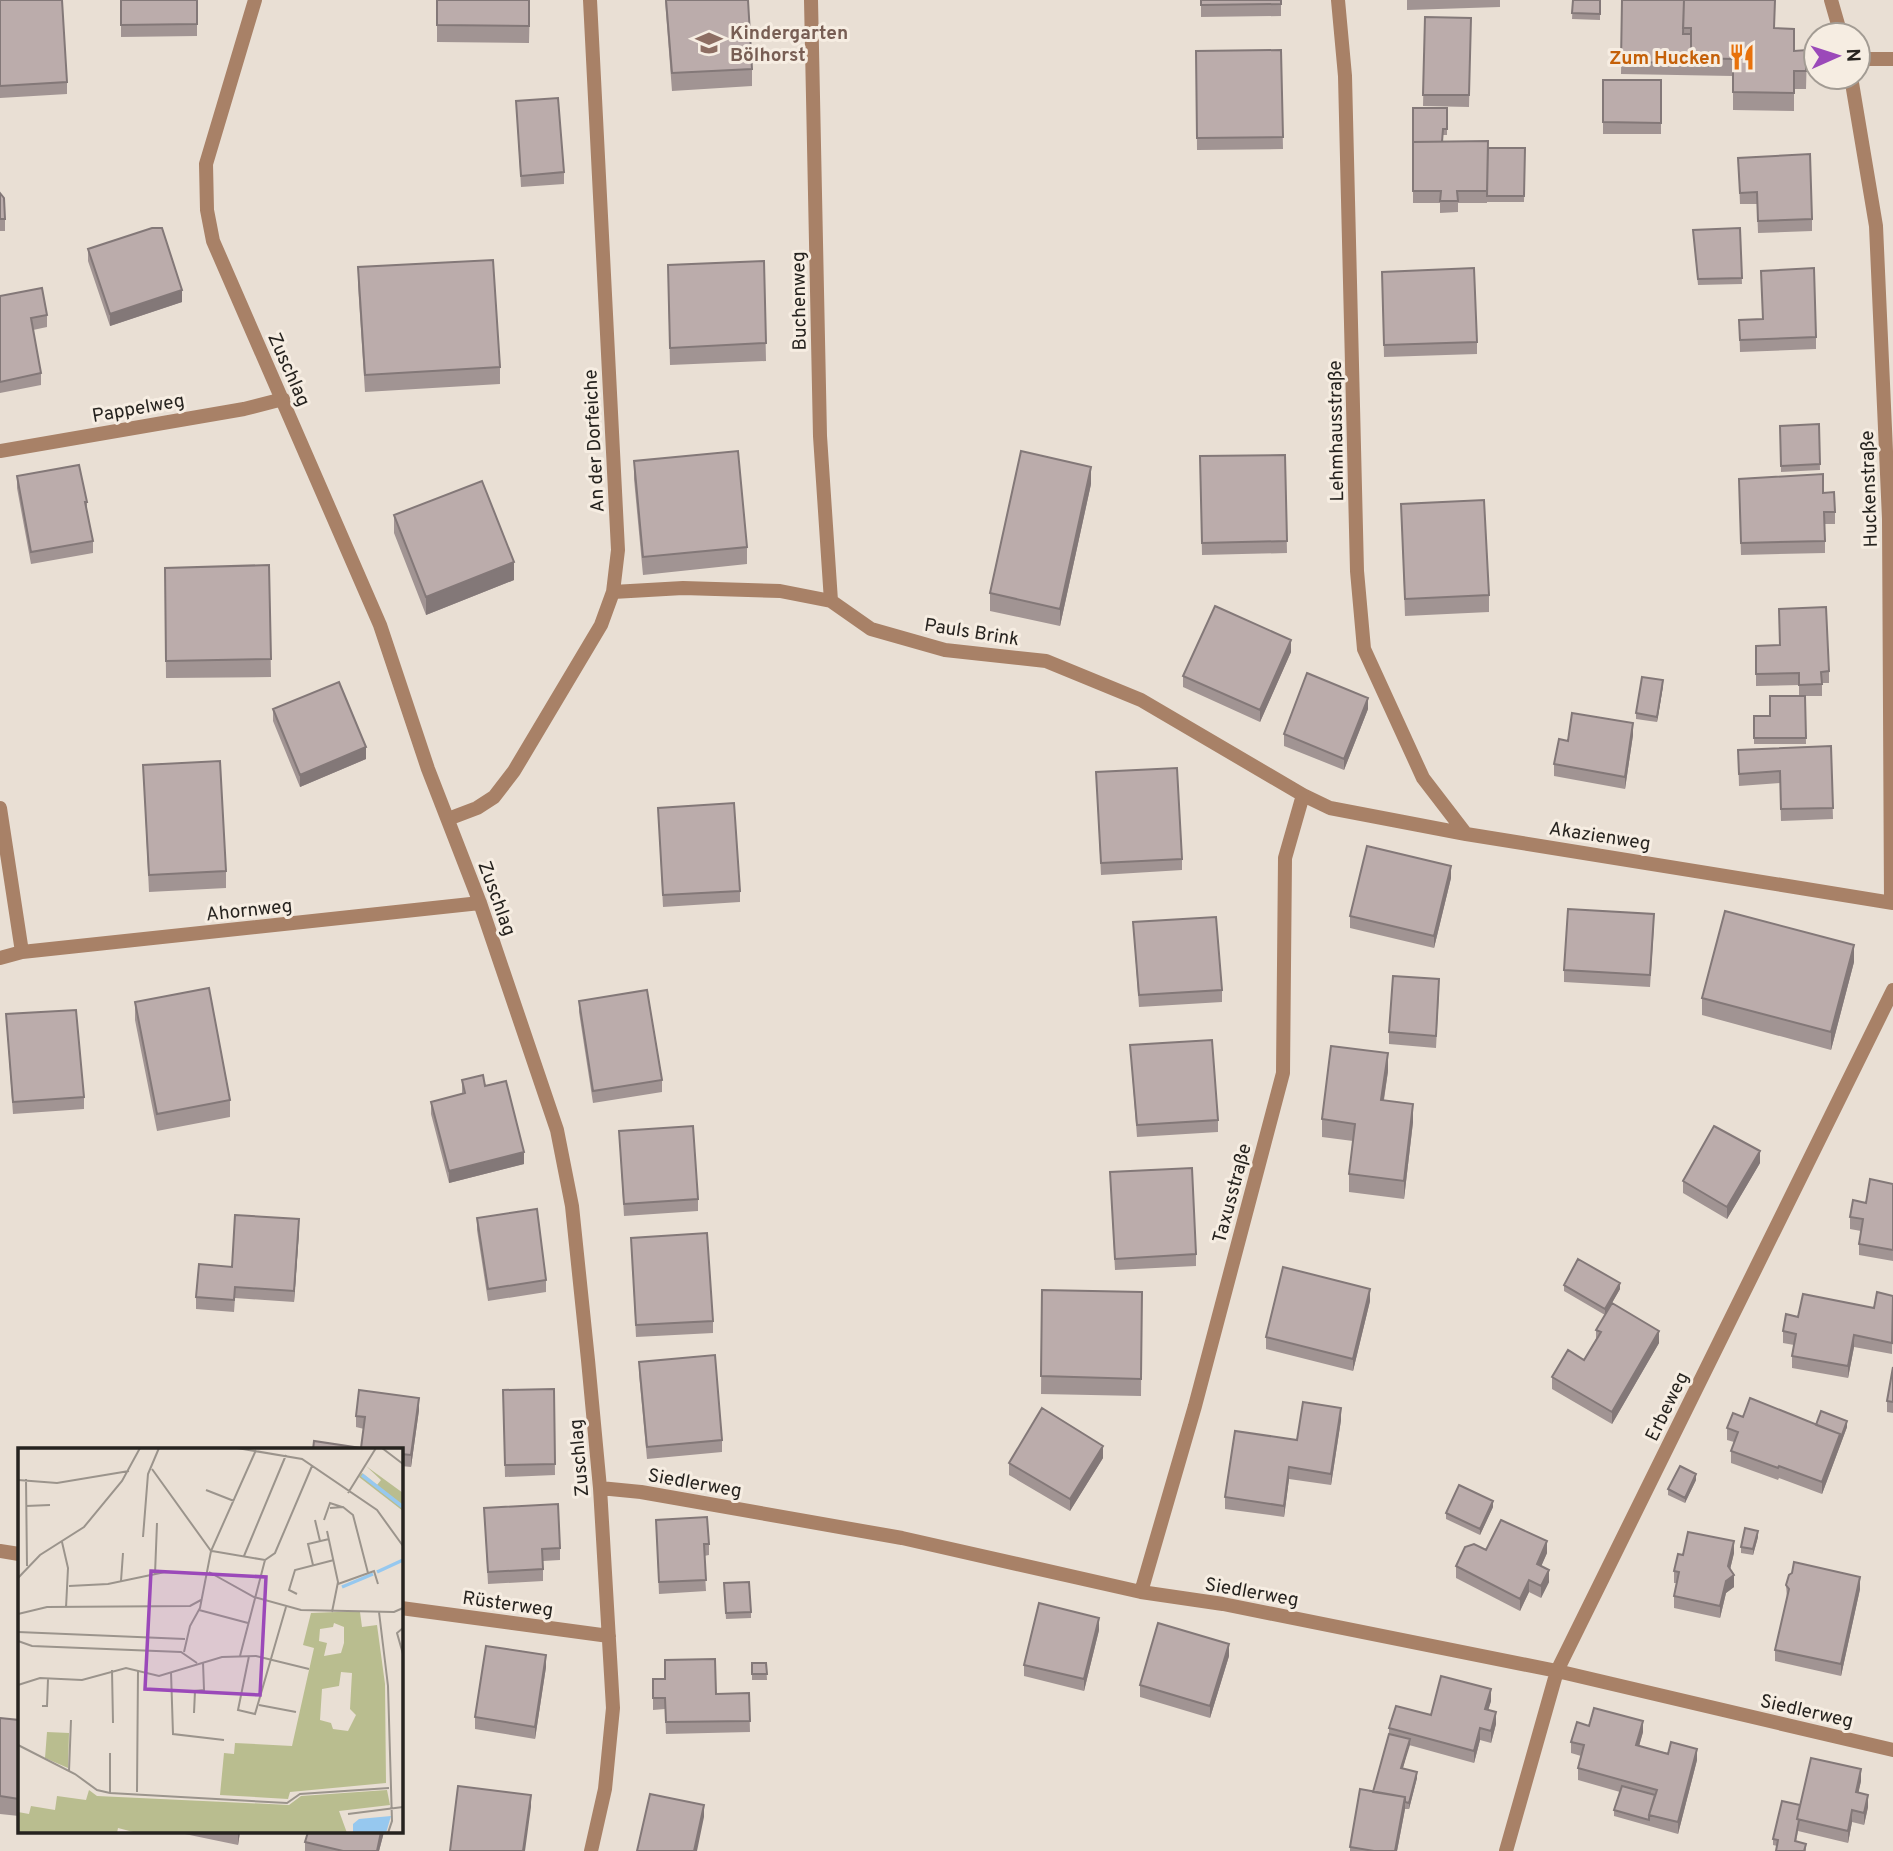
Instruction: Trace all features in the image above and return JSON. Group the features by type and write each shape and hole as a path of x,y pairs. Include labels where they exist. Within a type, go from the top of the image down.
{"street":[{"name":"Zuschlag","path":"255,0 206,164 207,210 213,241 380,625 428,769 480,903 556,1130 570,1193 600,1488 613,1708 605,1789 591,1851"},
{"name":"An der Dorfeiche","path":"448,819 477,808 494,797 514,771 601,625 613,592 618,550 590,0"},
{"name":"Buchenweg","path":"811,0 820,436 831,601"},
{"name":"Lehmhausstraße","path":"1338,0 1345,76 1357,571 1364,649 1423,778 1466,834"},
{"path":"1831,0 1837,21"},
{"path":"1872,59 1893,59"},
{"name":"Huckenstraße","path":"1853,91 1876,226 1889,519 1892,902"},
{"name":"Pappelweg","path":"0,451 244,409 283,399"},
{"name":"Pauls Brink","path":"613,592 683,588 780,591 831,601 871,629 945,650 1046,661 1141,700 1303,795"},
{"name":"Akazienweg","path":"1303,795 1330,808 1466,834 1892,902"},
{"name":"Taxusstraße","path":"1140,1592 1199,1394 1283,1073 1285,858 1303,795"},
{"path":"0,808 22,952"},
{"name":"Ahornweg","path":"0,958 22,952 480,903"},
{"name":"Erbeweg","path":"1506,1851 1557,1671 1893,989"},
{"name":"Siedlerweg","path":"600,1488 641,1492 902,1538 1140,1592 1223,1604 1557,1671 1893,1750"},
{"path":"0,1551 18,1554"},
{"name":"Rüsterweg","path":"402,1608 609,1636"}],"building":[{"path":"0,0 62,0 67,82 0,86"},
{"path":"121,0 197,0 197,24 121,25"},
{"path":"437,0 529,0 529,26 437,25"},
{"name":"Kindergarten Bölhorst","path":"666,0 748,0 752,69 672,73"},
{"path":"1201,0 1281,0 1281,4 1201,5"},
{"path":"1573,0 1600,0 1600,14 1572,13"},
{"path":"1622,0 1684,0 1683,34 1691,34 1691,63 1621,62"},
{"name":"Zum Hucken","path":"1684,0 1775,0 1774,28 1794,29 1794,51 1802,50 1802,71 1794,71 1794,93 1733,92 1733,59 1691,58 1691,28 1683,28"},
{"path":"1425,17 1471,18 1469,95 1423,95"},
{"path":"1281,50 1283,137 1197,138 1196,51"},
{"path":"1603,80 1661,80 1661,123 1603,122"},
{"path":"558,98 564,172 521,176 516,101"},
{"path":"1413,108 1447,108 1447,129 1443,129 1442,142 1413,142"},
{"path":"1488,141 1487,191 1457,191 1458,201 1440,201 1441,191 1413,191 1413,142"},
{"path":"1488,148 1525,148 1524,196 1487,196"},
{"path":"1810,154 1812,219 1758,221 1757,192 1740,193 1738,158"},
{"path":"0,193 4,198 5,219 0,219"},
{"path":"152,228 162,228 182,290 110,314 88,249"},
{"path":"1740,228 1742,278 1698,279 1693,230"},
{"path":"493,260 500,367 365,375 358,267"},
{"path":"764,261 766,343 670,348 668,265"},
{"path":"1474,268 1477,342 1384,345 1382,272"},
{"path":"1814,268 1816,337 1740,340 1739,320 1763,319 1761,271"},
{"path":"42,288 47,315 31,318 41,373 0,382 0,296"},
{"path":"1819,424 1820,464 1781,466 1780,426"},
{"path":"738,451 747,547 643,557 634,461"},
{"path":"1021,451 1091,467 1060,609 990,593"},
{"path":"1285,455 1287,541 1202,543 1200,456"},
{"path":"79,465 93,541 31,552 17,476"},
{"path":"1823,474 1823,493 1834,492 1835,512 1824,512 1825,541 1741,543 1739,479"},
{"path":"482,481 514,562 426,597 394,515"},
{"path":"1484,500 1489,595 1405,599 1401,504"},
{"path":"269,565 271,659 166,661 165,568"},
{"path":"1215,606 1291,640 1260,710 1183,676"},
{"path":"1826,607 1829,671 1821,672 1822,684 1799,685 1799,673 1756,674 1756,646 1780,645 1779,609"},
{"path":"1307,673 1368,698 1344,759 1284,734"},
{"path":"1642,677 1663,680 1657,717 1636,713"},
{"path":"339,682 366,747 300,775 273,709"},
{"path":"1770,696 1805,696 1806,738 1754,738 1754,716 1770,716"},
{"path":"1572,713 1633,723 1625,777 1554,764 1559,739 1568,741"},
{"path":"1831,746 1833,808 1781,809 1780,771 1739,774 1738,750"},
{"path":"220,761 226,871 149,875 143,765"},
{"path":"1177,768 1182,859 1101,863 1096,772"},
{"path":"734,803 740,891 663,895 658,808"},
{"path":"1367,846 1451,866 1434,936 1350,916"},
{"path":"1568,909 1654,914 1650,975 1564,970"},
{"path":"1725,911 1854,945 1831,1032 1702,998"},
{"path":"1216,917 1222,990 1139,995 1133,922"},
{"path":"1393,976 1439,979 1436,1036 1389,1032"},
{"path":"209,988 230,1100 157,1114 135,1002"},
{"path":"647,990 662,1080 593,1091 579,1001"},
{"path":"76,1010 84,1097 13,1102 6,1014"},
{"path":"1212,1040 1218,1120 1137,1125 1130,1045"},
{"path":"1331,1046 1388,1053 1381,1100 1413,1104 1404,1181 1349,1174 1355,1124 1322,1119"},
{"path":"483,1075 485,1086 506,1081 524,1152 449,1171 431,1102 465,1093 462,1080"},
{"path":"693,1126 698,1199 624,1204 619,1131"},
{"path":"1714,1126 1760,1151 1727,1207 1683,1181"},
{"path":"1192,1168 1196,1254 1115,1259 1110,1172"},
{"path":"1870,1179 1893,1184 1893,1250 1859,1244 1863,1219 1850,1217 1853,1200 1866,1203"},
{"path":"537,1209 546,1280 488,1289 477,1218"},
{"path":"235,1215 299,1219 294,1291 235,1287 234,1300 196,1297 199,1264 232,1267"},
{"path":"707,1233 713,1321 636,1325 631,1238"},
{"path":"1578,1259 1620,1283 1605,1309 1564,1285"},
{"path":"1283,1267 1370,1289 1353,1359 1266,1337"},
{"path":"1042,1290 1142,1292 1141,1379 1041,1376"},
{"path":"1877,1292 1893,1296 1892,1343 1854,1335 1848,1366 1792,1356 1796,1334 1783,1331 1786,1314 1798,1317 1803,1294 1874,1308"},
{"path":"1612,1303 1659,1331 1612,1412 1552,1377 1568,1350 1584,1360 1601,1332 1596,1330"},
{"path":"715,1355 722,1440 647,1447 639,1362"},
{"path":"1893,1367 1893,1402 1887,1401"},
{"path":"554,1389 555,1464 505,1465 503,1390"},
{"path":"359,1390 419,1398 411,1455 402,1454 402,1448 361,1448 365,1417 356,1416"},
{"path":"1750,1398 1840,1434 1822,1482 1731,1451 1738,1432 1727,1428 1733,1413 1743,1417"},
{"path":"1303,1402 1341,1408 1331,1474 1289,1467 1284,1506 1225,1497 1235,1431 1297,1440"},
{"path":"1042,1408 1103,1446 1070,1499 1009,1463"},
{"path":"1821,1411 1847,1421 1840,1440 1840,1434 1816,1425"},
{"path":"314,1441 361,1448 313,1448"},
{"path":"1680,1466 1696,1474 1685,1498 1668,1489"},
{"path":"1459,1485 1493,1501 1480,1529 1446,1513"},
{"path":"558,1504 560,1548 542,1549 543,1569 488,1572 484,1508"},
{"path":"707,1517 709,1544 704,1544 706,1580 659,1582 656,1520"},
{"path":"1501,1520 1547,1541 1537,1564 1549,1570 1541,1586 1529,1580 1520,1599 1456,1566 1465,1547 1474,1544 1486,1550"},
{"path":"1745,1528 1758,1531 1753,1549 1741,1547"},
{"path":"1688,1532 1734,1541 1728,1566 1734,1575 1726,1581 1720,1606 1674,1596 1679,1572 1674,1571 1678,1554 1683,1555"},
{"path":"1794,1562 1860,1577 1841,1664 1775,1650 1789,1589 1786,1585"},
{"path":"749,1582 751,1612 726,1613 724,1583"},
{"path":"1039,1603 1099,1618 1084,1679 1024,1665"},
{"path":"1158,1623 1229,1644 1210,1706 1140,1685"},
{"path":"486,1646 546,1655 535,1727 475,1717"},
{"path":"715,1659 716,1694 749,1693 750,1721 666,1722 665,1698 653,1698 653,1679 665,1679 665,1660"},
{"path":"752,1663 766,1663 767,1674 752,1674"},
{"path":"1441,1676 1491,1689 1485,1709 1496,1712 1491,1731 1480,1728 1474,1751 1389,1728 1396,1706 1431,1715"},
{"path":"1594,1708 1643,1721 1636,1745 1668,1754 1671,1742 1697,1749 1678,1822 1649,1815 1657,1790 1578,1768 1584,1745 1571,1742 1577,1722 1589,1726"},
{"path":"0,1718 18,1720 18,1799 0,1796"},
{"path":"1389,1734 1410,1739 1401,1768 1417,1772 1409,1803 1405,1802 1405,1797 1373,1792"},
{"path":"1811,1758 1861,1769 1856,1792 1868,1795 1864,1813 1852,1810 1848,1831 1797,1819"},
{"path":"458,1786 531,1795 523,1851 450,1851"},
{"path":"1622,1786 1655,1795 1649,1820 1614,1810"},
{"path":"1360,1789 1405,1797 1395,1851 1350,1847"},
{"path":"650,1794 704,1805 694,1851 637,1851"},
{"path":"1782,1801 1800,1805 1795,1841 1806,1844 1804,1851 1776,1851 1778,1840 1773,1839"},
{"path":"307,1834 381,1834 377,1851 343,1851 305,1842"}],"place":[{"name":"Kindergarten Bölhorst","path":"709,43"},
{"name":"Zum Hucken","path":"1742,57"}]}
